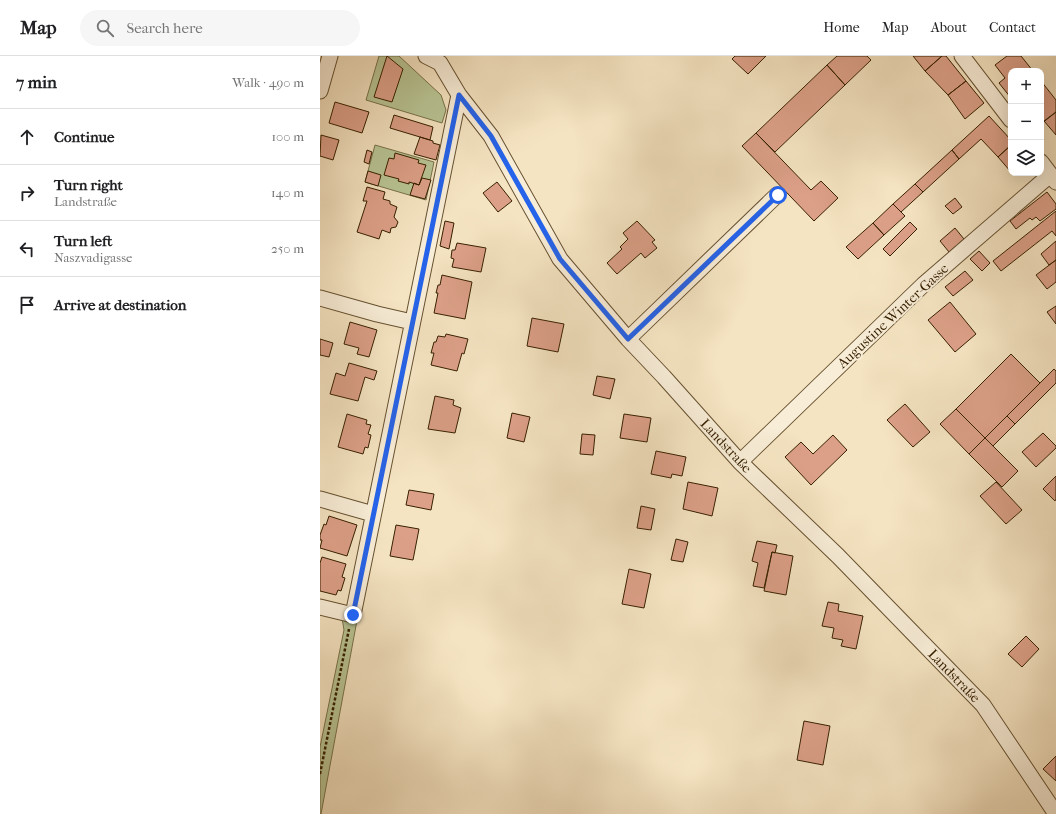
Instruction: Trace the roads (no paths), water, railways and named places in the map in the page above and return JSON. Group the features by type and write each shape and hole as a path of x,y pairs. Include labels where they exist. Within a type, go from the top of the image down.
{"street":[{"path":"320,91 330,56"},
{"name":"Landstraße","path":"426,56 440,60 459,95 491,136 560,259 628,339 740,462 838,556 983,705 1056,814"},
{"path":"962,56 1008,116"},
{"path":"320,607 353,615 459,95"},
{"path":"1044,166 1053,179"},
{"name":"Augustine Winter-Gasse","path":"740,462 923,285 1053,179"},
{"path":"628,339 778,195"},
{"path":"320,298 412,322"},
{"path":"320,499 373,514"}]}
